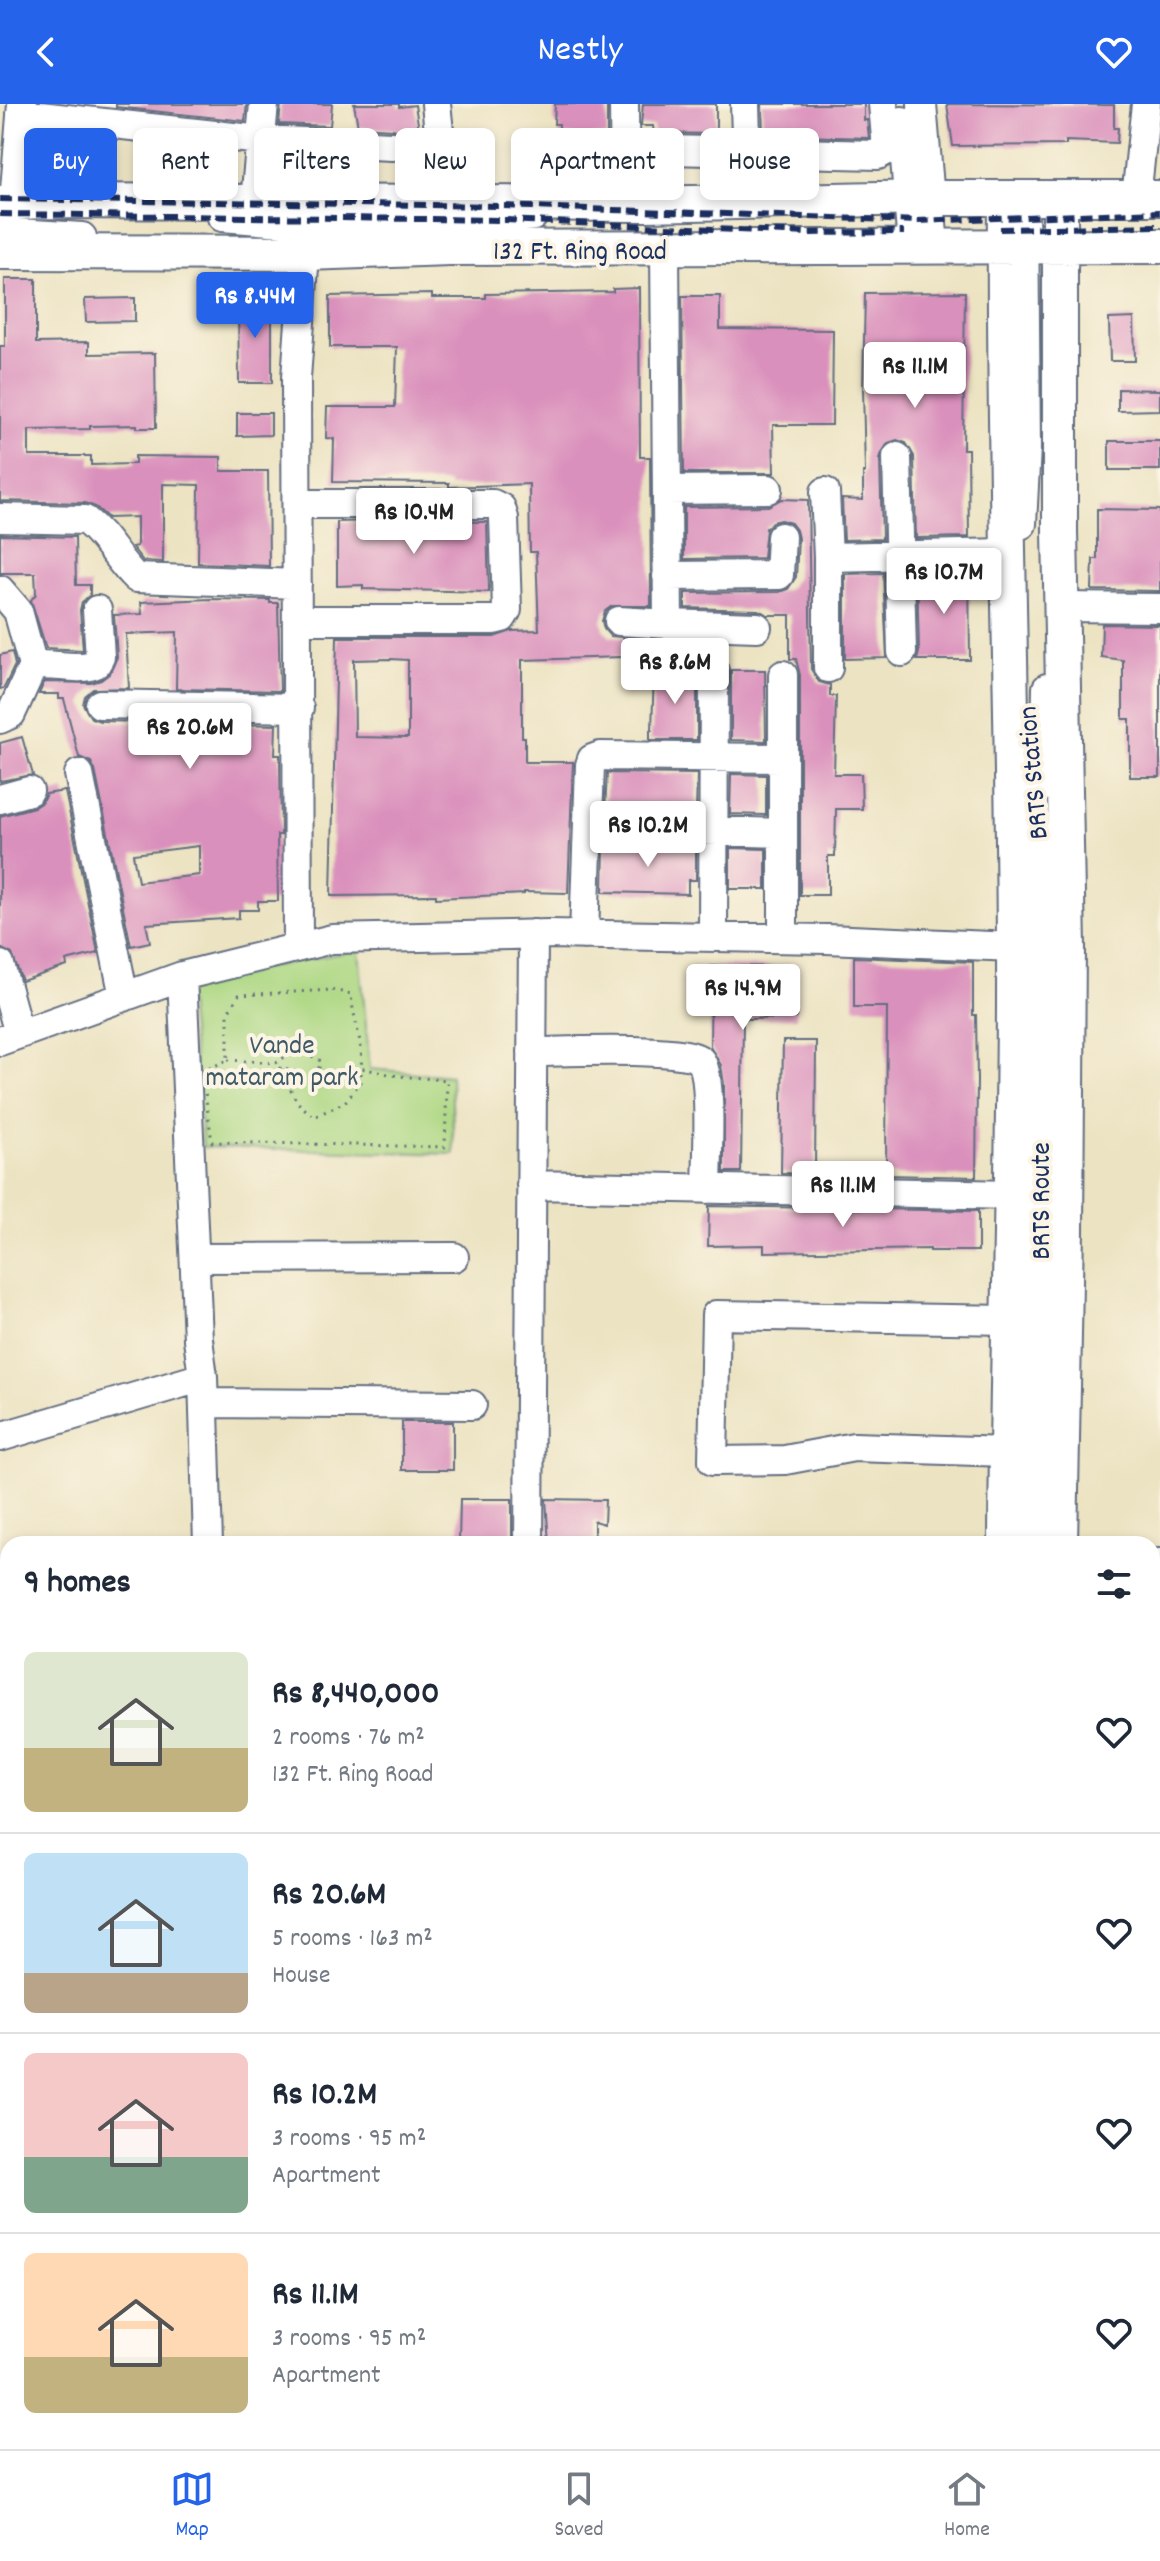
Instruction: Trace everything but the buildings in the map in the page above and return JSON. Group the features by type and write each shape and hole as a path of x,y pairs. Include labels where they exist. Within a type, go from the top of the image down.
{"main road":[{"name":"132 Ft. Ring Road","path":"3,214 255,201 635,204 920,198 1148,198"},
{"path":"1006,1536 1014,947 1007,553 1032,198"},
{"path":"1032,198 1031,246 1060,307 1061,607 1068,963 1060,1536"},
{"name":"132 Ft. Ring Road","path":"0,252 305,253 450,248 1160,246"}],"street":[{"path":"262,128 264,104"},
{"path":"436,104 447,204"},
{"path":"624,104 625,128"},
{"path":"745,104 746,128"},
{"path":"819,154 878,155 887,150 883,104"},
{"path":"900,104 920,198"},
{"path":"922,104 920,198 923,247"},
{"path":"1146,104 1148,198"},
{"path":"254,139 22,109 3,214 73,237 240,237 397,232 635,204 634,200"},
{"path":"379,145 392,146"},
{"path":"397,232 656,249 667,490 668,624"},
{"path":"1031,246 1039,444 1043,474"},
{"name":"BRTS Station","path":"1031,246 1021,533 1023,707 1039,859"},
{"path":"298,947 296,378 305,253"},
{"path":"1043,474 1060,307"},
{"path":"897,457 902,652"},
{"name":"BRTS Station","path":"1039,859 1047,703 1043,474"},
{"path":"667,490 768,489"},
{"path":"825,492 828,668"},
{"path":"297,504 493,504 501,508 504,518 507,610 502,618 494,620 297,620"},
{"path":"0,518 85,520 94,526 121,564 136,578 297,584"},
{"path":"667,576 779,575 781,537"},
{"path":"828,557 1007,553"},
{"path":"0,590 18,611 33,666 11,714 0,719"},
{"path":"1061,607 1160,608"},
{"path":"33,666 89,667 96,664 100,657 97,610"},
{"path":"619,621 757,627"},
{"path":"713,937 714,671"},
{"path":"783,675 783,938"},
{"path":"100,704 299,708"},
{"path":"584,935 592,759 600,756 783,758"},
{"path":"79,774 124,997"},
{"path":"0,799 29,791"},
{"path":"588,827 783,833"},
{"name":"BRTS Route","path":"1032,1536 1038,1385 1039,859"},
{"path":"0,965 9,1038 182,976 332,939 533,934 783,938 1014,947"},
{"path":"529,1536 533,934"},
{"path":"182,976 208,1536"},
{"path":"532,1052 668,1052 695,1055 702,1062 707,1082 707,1189"},
{"path":"531,1185 1013,1195"},
{"path":"195,1258 454,1257"},
{"path":"1007,1452 854,1447 785,1460 713,1461 716,1315 1010,1320"},
{"path":"0,1437 203,1390 472,1405"}],"path":[{"path":"228,1060 228,1012 239,995 332,990 351,994 363,1055 361,1068 361,1082 345,1102 314,1117 297,1102 280,1068 316,1077 321,1061 308,1054 292,1052 276,1063 228,1060 203,1071 201,1063 212,1142 445,1147 447,1080 398,1076 361,1068"}],"green space":[{"name":"Vande mataram park","path":"359,950 370,1069 451,1076 454,1154 203,1147 186,982"}],"railway":[{"path":"0,199 504,206 917,221 1160,212"},
{"path":"0,214 506,220 807,233 904,232"},
{"path":"1000,229 1160,226"}]}
